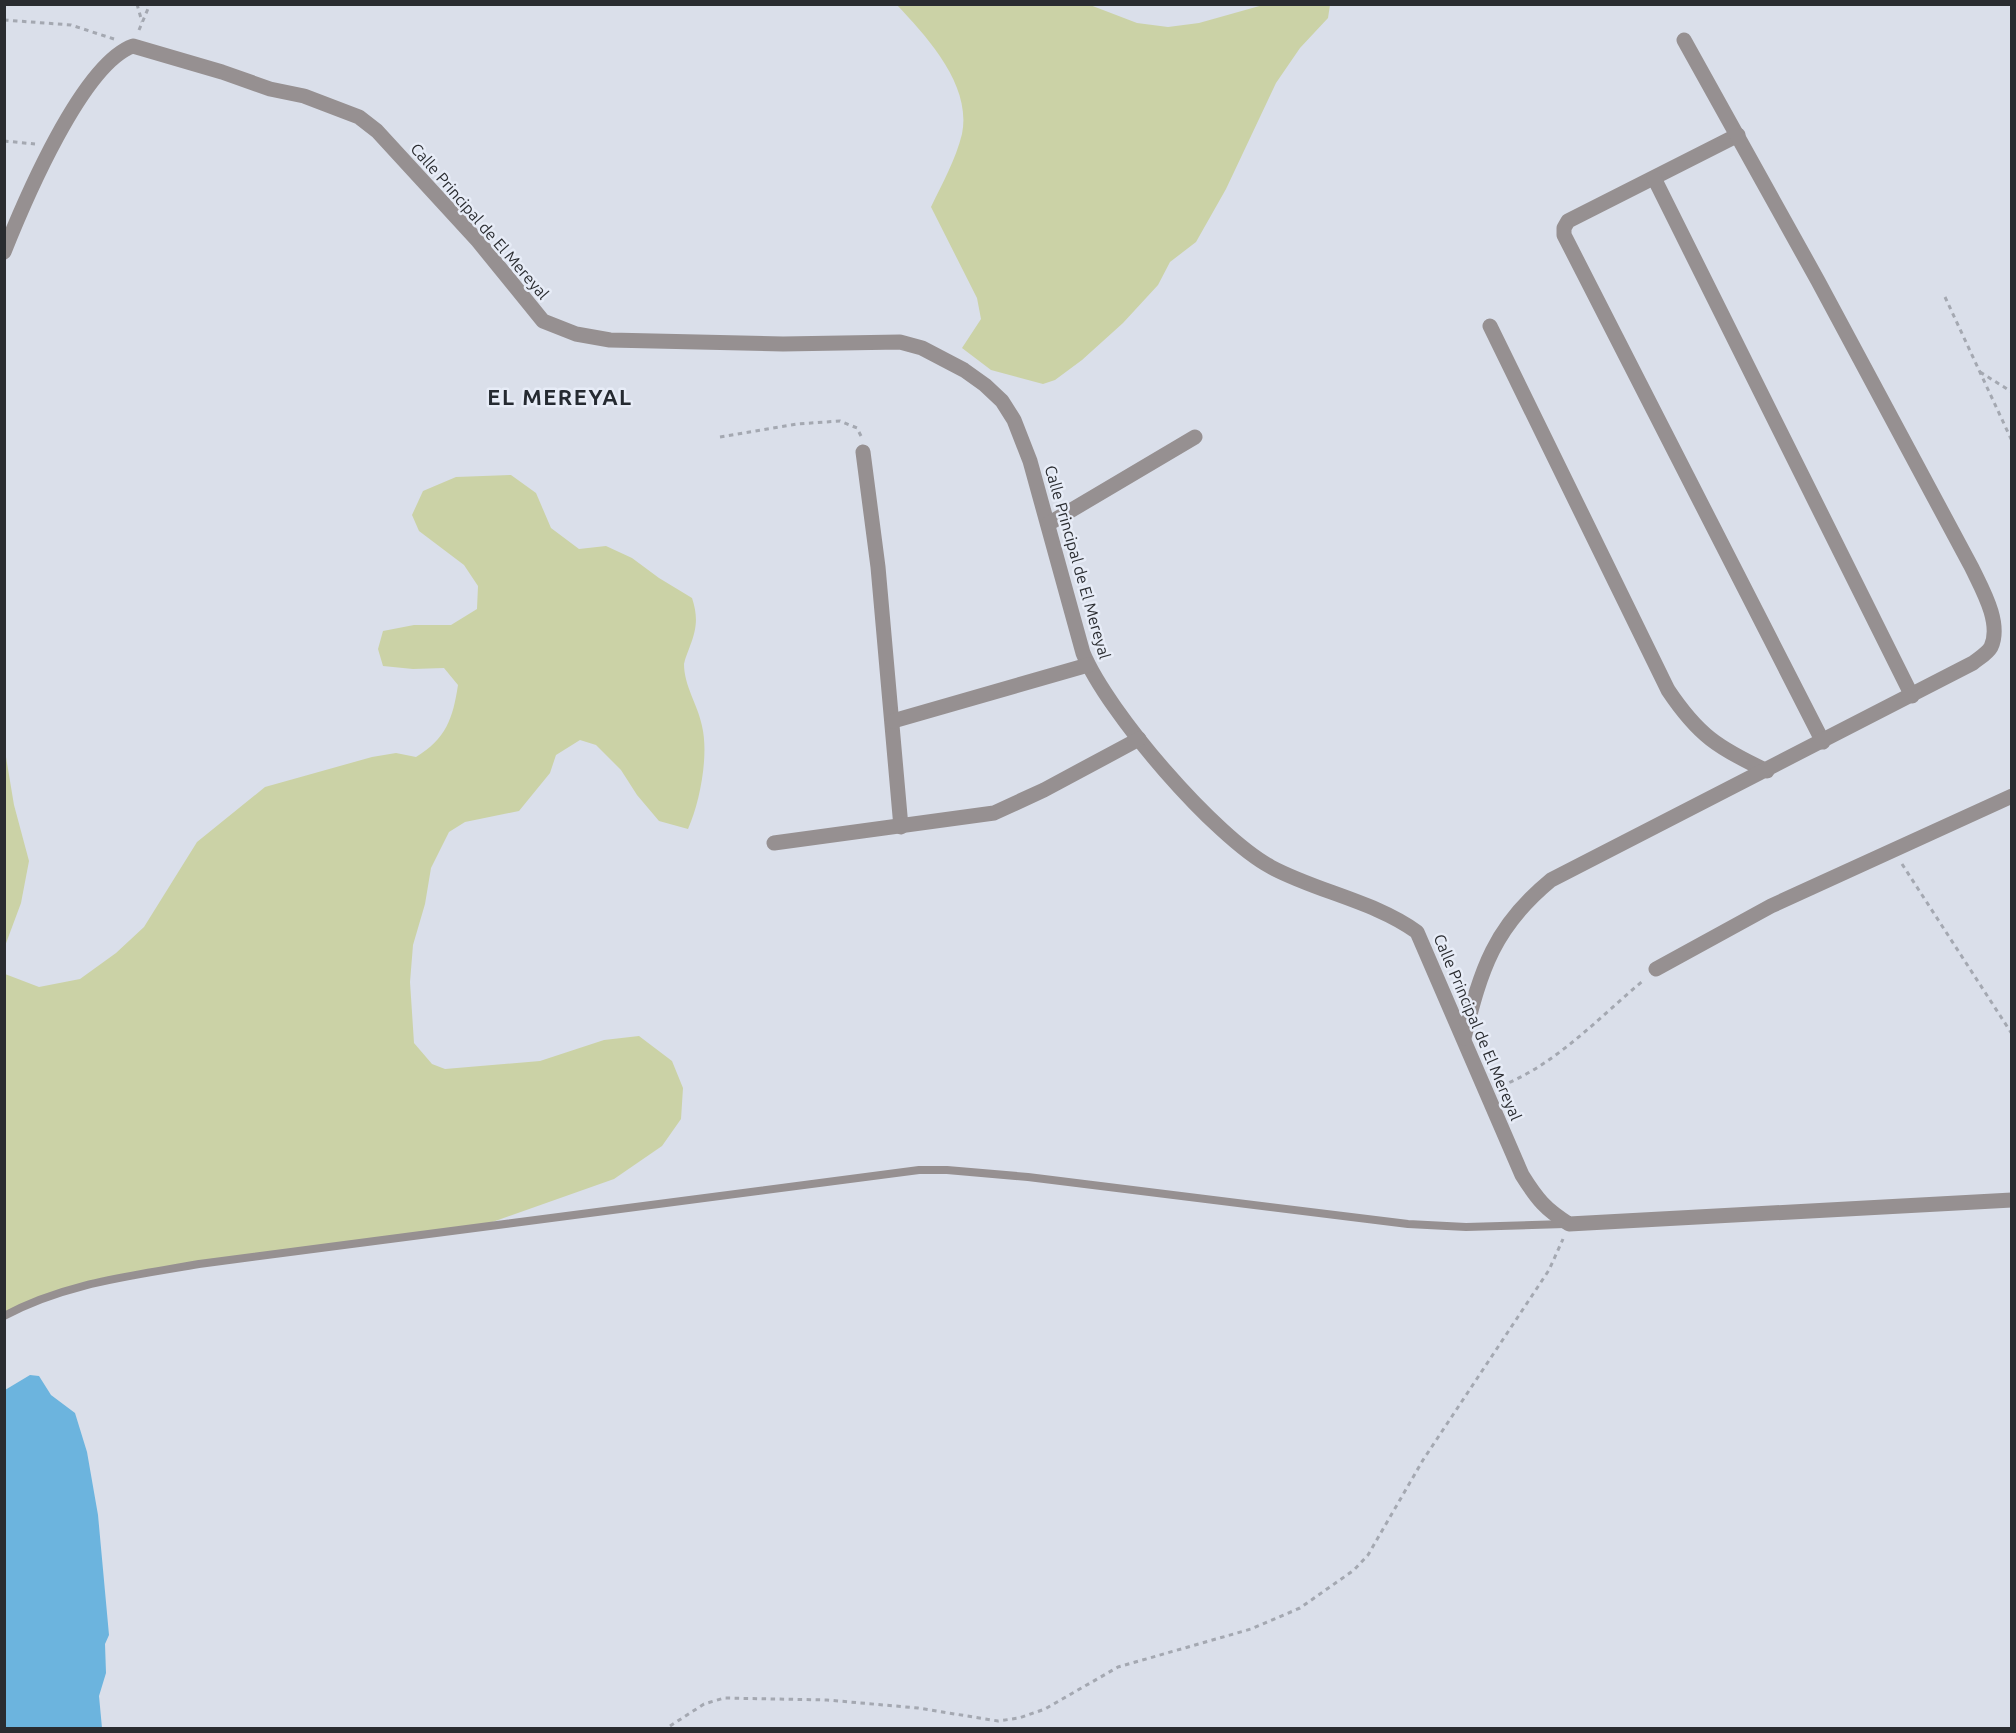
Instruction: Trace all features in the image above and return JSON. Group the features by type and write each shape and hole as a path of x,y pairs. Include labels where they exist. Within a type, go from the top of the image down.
{"street":[{"path":"1464,1038 1487,961 1510,920 1527,900 1551,880 1912,696 1973,663 1990,648 1994,629 1985,597 1935,499 1684,40"},
{"path":"4,252 33,185 95,76 119,51 133,46"},
{"name":"Calle Principal de El Mereyal","path":"133,46 222,72 270,89 304,96 359,117 377,131 478,241 543,321 557,329 610,340 900,342 943,357 985,385 1002,402 1014,420 1030,461 1088,665 1138,739 1195,802 1251,854 1296,879 1390,915 1417,932 1522,1175 1539,1203 1569,1224"},
{"path":"1738,135 1569,221 1564,228 1564,235 1823,742"},
{"path":"1654,178 1912,696"},
{"path":"1490,326 1668,690 1700,732 1733,755 1767,771"},
{"path":"1048,524 1195,437"},
{"path":"863,452 878,567 901,827"},
{"path":"893,721 1088,665"},
{"path":"774,843 994,813 1044,790 1138,739"},
{"path":"1656,969 1770,906 2012,796"},
{"path":"1569,1224 2012,1200"}],"lane":[{"path":"4,1316 52,1294 108,1280 188,1266 870,1174 926,1170 1028,1177 1408,1224 1466,1227 1569,1224"}],"path":[{"path":"137,4 142,24"},
{"path":"4,20 71,25 133,46 150,4"},
{"path":"4,141 28,146 59,136"},
{"path":"1945,297 2012,441"},
{"path":"2012,357 2012,371"},
{"path":"1980,372 2012,392"},
{"path":"720,436 797,424 840,421 857,428 861,434 863,452"},
{"path":"1893,850 2012,1034"},
{"path":"1486,1091 1519,1079 1565,1049 1656,969"},
{"path":"670,1726 704,1704 724,1698 827,1700 918,1708 998,1721 1019,1718 1045,1709 1118,1667 1251,1629 1300,1608 1354,1570 1368,1555 1424,1460 1549,1270 1569,1224"}],"green space":[{"path":"897,5 1090,5 1137,23 1168,27 1199,23 1263,5 1330,5 1328,18 1300,48 1276,83 1226,189 1196,242 1170,262 1158,285 1123,323 1082,360 1055,380 1043,384 991,370 962,348 981,319 977,298 931,207 962,134 963,116 960,98 945,63"},
{"path":"511,475 536,493 551,528 579,549 606,546 632,558 692,598 696,616 695,628 684,664 686,680 700,718 704,738 702,778 688,829 659,821 637,795 621,770 596,745 580,740 556,755 550,773 519,811 465,822 449,832 431,868 425,904 413,945 410,982 414,1043 432,1064 445,1069 540,1061 604,1040 639,1036 672,1061 683,1088 681,1119 662,1146 614,1179 470,1230 199,1264 52,1294 5,1316 4,964 5,974 39,987 80,979 116,953 144,927 197,842 265,787 372,757 396,753 416,757 435,743 446,727 454,708 458,685 444,668 413,669 383,666 378,649 383,631 414,625 451,625 477,609 478,586 464,565 419,531 412,515 423,491 456,477"},
{"path":"4,745 14,805 29,861 21,903 5,946"}],"water":[{"path":"30,1375 39,1376 51,1395 75,1413 87,1452 98,1515 109,1635 105,1644 106,1673 99,1696 102,1728 5,1728 5,1390"}],"district":[{"name":"EL MEREYAL","path":"560,396"}]}
